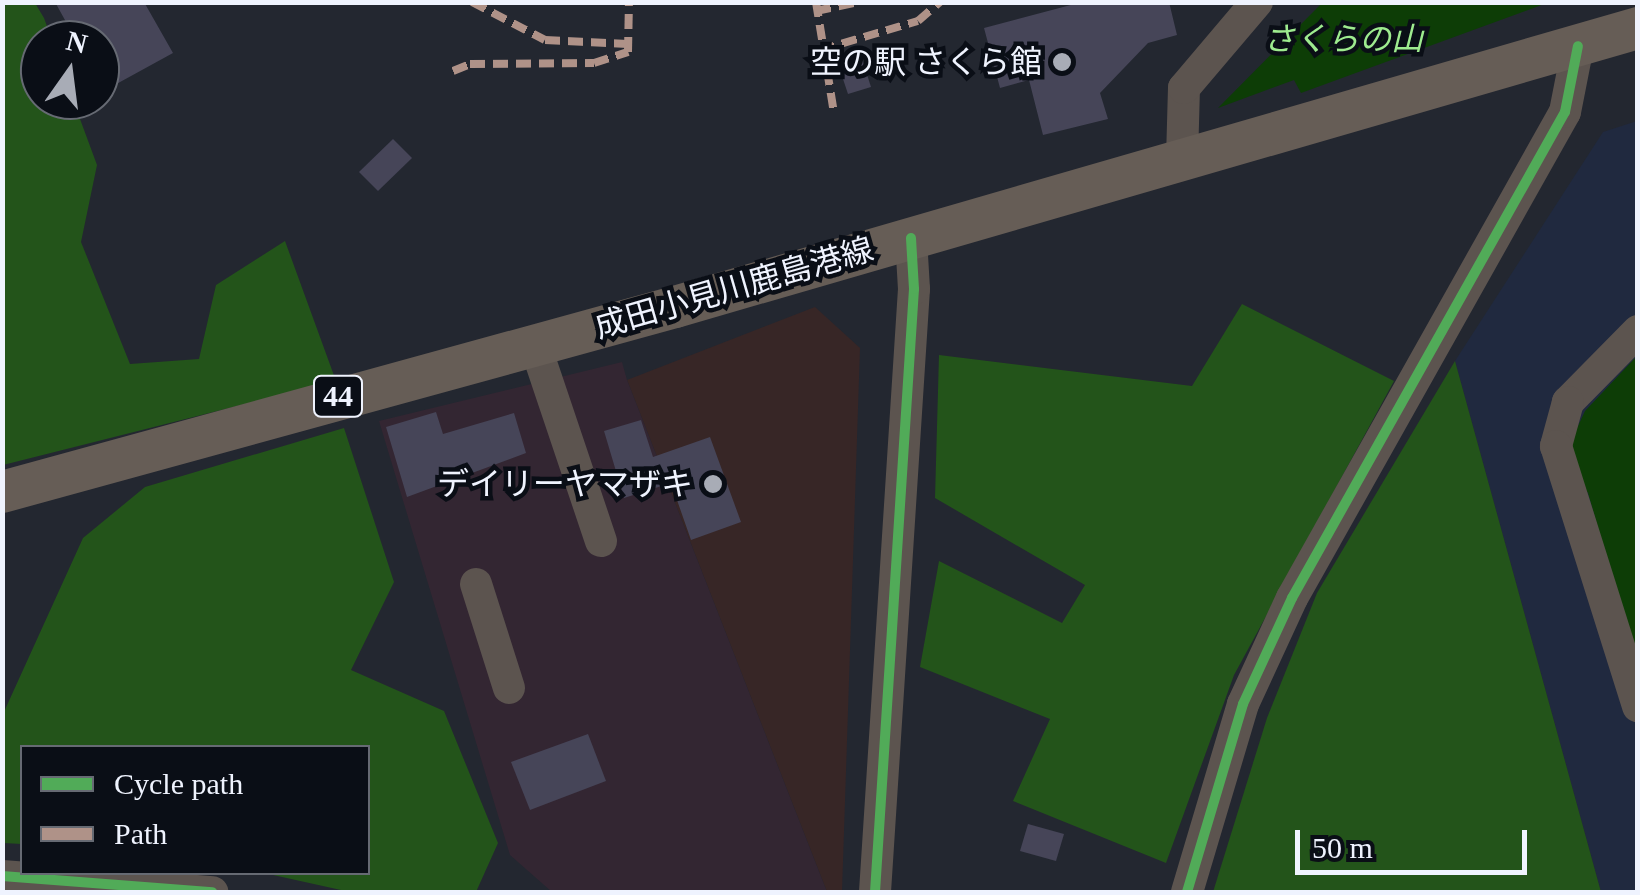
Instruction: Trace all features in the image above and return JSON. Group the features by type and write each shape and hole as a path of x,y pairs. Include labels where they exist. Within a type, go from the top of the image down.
{"main road":[{"name":"成田小見川鹿島港線","path":"2,492 910,238 1638,28"}],"street":[{"path":"1182,159 1184,88 1258,2"},
{"path":"1187,892 1242,704 1302,581 1565,112 1578,46"},
{"path":"874,892 914,288 910,238"},
{"path":"1638,330 1568,402 1556,446 1638,706"},
{"path":"534,342 601,541"},
{"path":"476,584 509,688"},
{"path":"2,876 146,890 212,892"}],"shaded area":[{"path":"1637,121 1637,892 1601,892 1455,361 1603,132"},
{"path":"815,307 860,348 842,892 827,892 627,380"},
{"path":"622,362 827,892 552,892 510,855 379,421"}],"green space":[{"name":"さくらの山","path":"1323,2 1547,3 1301,93 1294,80 1218,108"},
{"path":"2,3 35,3 45,20 20,20 20,120 80,120 97,165 81,242 130,364 199,359 216,285 285,241 336,381 3,465"},
{"path":"1242,304 1394,381 1234,675 1166,863 1013,801 1050,719 920,667 939,561 1062,623 1085,585 935,498 939,355 1192,386"},
{"path":"1637,356 1637,663 1588,493 1571,467 1572,439 1585,411"},
{"path":"1455,361 1601,892 1213,892 1267,718 1317,593"},
{"path":"344,428 394,582 351,670 444,711 498,843 476,892 350,892 273,875 370,875 370,745 20,745 20,844 3,843 3,714 83,538 145,487"}],"building":[{"path":"55,2 144,2 173,53 120,82 120,20 65,20"},
{"name":"空の駅 さくら館","path":"1082,2 1169,2 1177,35 1148,43 1100,93 1108,119 1043,135 1029,80 1000,88 984,28"},
{"path":"862,59 871,87 848,94 839,67"},
{"path":"393,139 412,158 378,191 359,172"},
{"path":"436,412 443,434 514,413 526,453 407,497 386,427"},
{"path":"641,420 653,457 710,437 741,522 691,540 671,483 624,498 604,431"},
{"path":"588,734 606,781 530,810 511,762"},
{"path":"1028,824 1064,834 1056,861 1020,851"}],"marked path":[{"path":"472,2 545,40 628,44"},
{"path":"453,71 470,64 594,63 628,52 629,2"},
{"path":"816,2 834,113"},
{"path":"816,11 858,2"},
{"path":"820,50 918,21 940,2"}],"cycle path":[{"path":"1187,892 1243,704 1292,598 1565,112 1578,46"},
{"path":"875,892 914,289 911,238"},
{"path":"2,876 212,892"}],"place":[{"name":"空の駅 さくら館","path":"1062,62"},
{"name":"デイリーヤマザキ","path":"713,484"}]}
